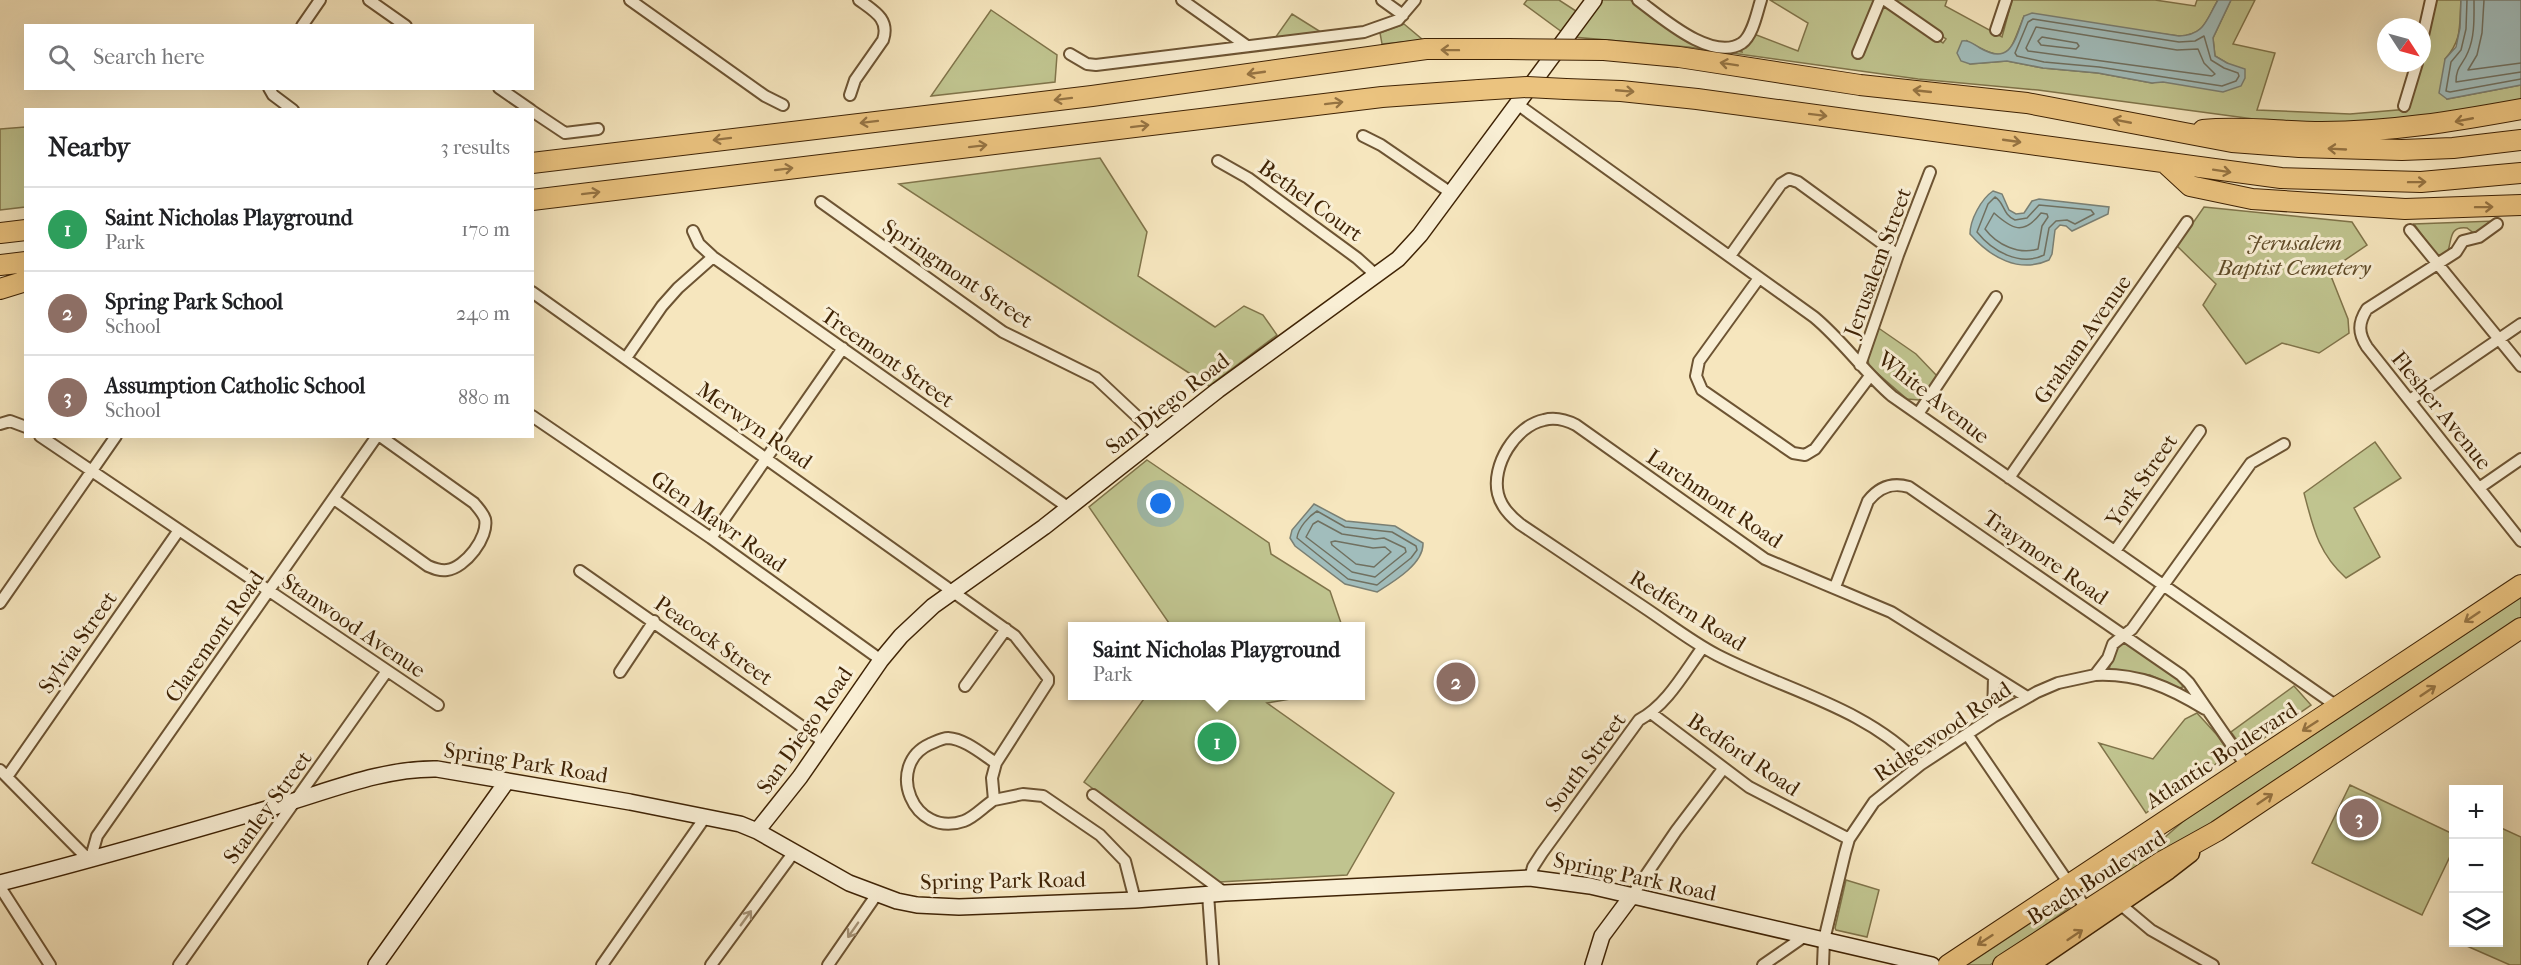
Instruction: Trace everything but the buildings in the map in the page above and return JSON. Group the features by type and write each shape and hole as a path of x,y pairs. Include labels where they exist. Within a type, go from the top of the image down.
{"highway":[{"path":"534,163 1101,94 1426,49 1604,50 1679,57 1860,85 2027,103 2232,142 2350,150 2453,148 2521,140"},
{"path":"534,200 1359,100 1527,87 1621,91 1697,99 2281,178 2382,183 2453,181 2521,173"},
{"path":"2180,132 2233,127 2320,132 2382,130 2443,123 2521,109"},
{"path":"2164,162 2190,186 2252,199 2405,209 2521,205"},
{"path":"0,233 24,230"},
{"path":"0,265 24,262"},
{"path":"0,289 24,282"},
{"name":"Atlantic Boulevard","path":"1948,965 2521,585"},
{"name":"Beach Boulevard","path":"2003,965 2087,910 2117,898 2521,628"},
{"path":"2117,898 2111,868 2124,848"}],"main road":[{"name":"San Diego Road","path":"757,831 794,785 881,660 914,622 1069,508 1218,390 1324,310 1377,276 1409,248 1594,0"},
{"name":"Spring Park Road","path":"0,885 406,770 447,770 706,816 757,831 849,883 897,901 937,907 1135,900 1225,893 1530,878 1578,883 1824,940 1899,961 1932,965"},
{"path":"376,965 507,781"},
{"path":"1593,965 1602,936 1631,897"},
{"path":"2029,965 2117,898"}],"street":[{"path":"303,24 320,0"},
{"path":"369,0 403,24"},
{"path":"630,0 765,96 783,105"},
{"path":"850,95 855,80 883,40 885,27 878,14 859,0"},
{"path":"1182,0 1247,46"},
{"path":"1382,0 1403,15"},
{"path":"1070,54 1087,64 1096,65 1364,32 1390,24 1403,15 1415,0"},
{"path":"1638,0 1675,28 1697,40 1724,47 1740,44 1750,31 1761,0"},
{"path":"1858,53 1880,0"},
{"path":"1885,0 1937,36"},
{"path":"1996,30 2006,0"},
{"path":"2427,18 2431,0"},
{"path":"2404,106 2414,72"},
{"path":"270,90 273,95 290,108"},
{"path":"503,90 529,108"},
{"name":"White Avenue","path":"1517,104 1826,327 1870,376 1918,414 2338,707"},
{"path":"534,111 565,133 598,129"},
{"path":"1363,136 1381,145 1451,194"},
{"name":"Bethel Court","path":"1218,161 1266,191 1357,258 1377,276"},
{"name":"Jerusalem Street","path":"1860,365 1930,172"},
{"path":"1730,256 1781,184 1789,178 1798,182 1898,255"},
{"name":"Springmont Street","path":"821,202 1003,332 1096,378 1159,437"},
{"name":"Graham Avenue","path":"2009,478 2187,222"},
{"path":"2438,264 2456,252 2463,241 2479,237 2497,224"},
{"path":"2410,230 2521,366"},
{"name":"Treemont Street","path":"693,231 699,244 713,256 1069,508"},
{"path":"626,358 662,306 713,256"},
{"name":"Flesher Avenue","path":"2438,264 2367,309 2360,320 2359,329 2367,347 2521,541"},
{"path":"1759,278 1699,361 1696,376 1702,390 1793,453 1805,455 1815,449 1870,376"},
{"name":"Merwyn Road","path":"534,293 1015,636 1048,678 1048,682 996,763"},
{"path":"1918,414 1996,297"},
{"path":"2410,400 2521,324"},
{"path":"711,538 843,348"},
{"name":"Glen Mawr Road","path":"534,417 711,538 881,660"},
{"name":"Larchmont Road","path":"1512,444 1523,431 1542,420 1567,421 1765,559 1891,612 2027,697"},
{"path":"2,423 18,422 24,426"},
{"name":"York Street","path":"2115,552 2200,432"},
{"name":"Stanwood Avenue","path":"43,438 438,705"},
{"path":"0,603 115,438"},
{"name":"Claremont Road","path":"90,861 97,836 377,438"},
{"path":"333,499 437,570 456,568 465,561 485,527 481,511 381,438"},
{"name":"Redfern Road","path":"1512,444 1501,463 1496,482 1498,495 1510,515 1703,647 1742,667 1815,697 1847,714 1896,743 1920,765"},
{"path":"2095,675 2108,658 2113,644 2125,636 2251,464 2284,444"},
{"path":"2479,489 2521,459"},
{"name":"Traymore Road","path":"1835,587 1868,501 1881,488 1900,484 1909,487 2181,675 2247,767"},
{"name":"Sylvia Street","path":"3,773 179,530"},
{"name":"Peacock Street","path":"580,571 824,742"},
{"path":"620,672 654,621"},
{"path":"966,686 1006,628"},
{"name":"South Street","path":"1530,878 1533,867 1542,853 1608,761 1639,720 1651,713 1664,700 1703,647"},
{"name":"Stanley Street","path":"178,965 387,671"},
{"name":"Ridgewood Road","path":"1823,965 1824,940 1849,839 1874,802 1920,765 2027,697 2058,683 2095,675 2135,676 2154,682 2180,693 2208,711"},
{"path":"1993,717 1994,677"},
{"name":"Bedford Road","path":"1651,713 1723,770 1771,800 1849,839"},
{"path":"1967,734 2087,910"},
{"path":"994,800 992,778 996,763 962,742 946,738 924,747 913,761 906,778 909,798 916,809 942,824 964,821 994,800 1023,795 1042,796 1111,844 1125,861 1135,900"},
{"path":"1631,897 1676,831 1723,770"},
{"path":"3,773 90,861"},
{"path":"1093,795 1225,893"},
{"path":"602,965 706,816"},
{"path":"711,965 794,852"},
{"path":"0,885 50,965"},
{"path":"828,965 877,894"},
{"path":"1209,894 1213,965"},
{"path":"2117,898 2151,930 2213,965"},
{"path":"1763,965 1805,936"}],"green space":[{"path":"1527,0 1559,0 1579,13 1562,32 1524,4"},
{"path":"1601,0 1630,0 1683,39 1742,52 1741,48 1752,40 1754,34 1798,51 1808,23 1770,0 1874,0 1853,56 1858,59 1882,5 1943,43 1946,39 1891,0 1947,0 1945,6 2002,37 2012,0 2155,0 2195,6 2197,0 2218,0 2204,25 2188,35 2179,36 2024,16 2014,41 2005,53 1991,53 1967,41 1970,64 2007,61 2152,83 2227,63 2215,56 2213,38 2231,0 2255,0 2233,44 2275,53 2257,110 2350,114 2409,109 2418,72 2431,72 2431,18 2435,0 2461,0 2457,38 2445,59 2447,99 2521,85 2521,101 2439,115 2342,123 2276,122 2038,90 1918,79 1688,47 1573,37"},
{"path":"991,10 1057,55 1055,82 931,96"},
{"path":"1292,14 1324,34 1275,38"},
{"path":"1404,24 1423,40 1382,44 1380,33"},
{"path":"24,127 24,207 0,210 0,129"},
{"path":"1100,158 1147,232 1138,276 1215,327 1244,306 1263,315 1277,335 1209,386 899,184"},
{"name":"Jerusalem Baptist Cemetery","path":"2204,207 2352,222 2367,245 2329,271 2348,319 2349,333 2319,353 2282,343 2246,364 2203,305 2216,284 2177,246"},
{"path":"2494,221 2475,234 2467,228 2454,231 2448,251 2442,256 2436,254 2414,224"},
{"path":"1877,327 1916,354 1938,377 1919,400 1907,399 1869,366 1868,359"},
{"path":"2375,442 2401,478 2354,508 2380,557 2346,578 2329,559 2318,539 2304,493"},
{"path":"1147,460 1269,543 1271,554 1330,591 1341,622 1168,622 1089,507"},
{"path":"2521,597 2521,618 2147,866 2118,879 2115,877 2116,871 2156,845 2187,818"},
{"path":"2126,643 2180,680 2183,687 2179,688 2150,675 2109,670 2112,657 2120,645"},
{"path":"2294,686 2311,705 2264,738 2241,746 2231,732"},
{"path":"1143,700 1285,700 1267,703 1394,793 1347,875 1219,882 1084,782"},
{"path":"2197,713 2230,754 2146,813 2099,743 2153,759 2185,719"},
{"path":"2350,785 2449,832 2449,858 2422,915 2312,863"},
{"path":"2503,829 2521,837 2521,965 2510,965 2469,947 2503,947"},
{"path":"1846,880 1879,890 1867,937 1835,928"},
{"path":"2065,904 2065,908 2069,908 1990,965 1967,965 2047,912"}],"water":[{"path":"2218,0 2231,0 2213,38 2215,56 2245,69 2245,78 2241,86 2223,92 2098,73 2043,68 2007,61 1970,64 1961,61 1957,53 1962,41 1990,53 2005,52 2014,41 2024,16 2032,13 2179,36 2188,35 2204,25"},
{"path":"2461,0 2521,0 2521,85 2447,99 2439,93 2445,59 2456,47 2460,28"},
{"path":"1993,191 2002,194 2009,210 2016,214 2024,213 2032,201 2039,199 2109,207 2108,214 2072,231 2060,225 2055,230 2049,260 2038,264 2016,264 1996,256 1970,234 1977,210"},
{"path":"1314,504 1346,521 1395,526 1423,543 1422,551 1406,572 1377,592 1345,584 1295,546 1290,538 1292,530"}],"place":[{"name":"Spring Park School","path":"1456,682"},
{"name":"Saint Nicholas Playground","path":"1217,742"},
{"name":"Assumption Catholic School","path":"2359,818"}]}
